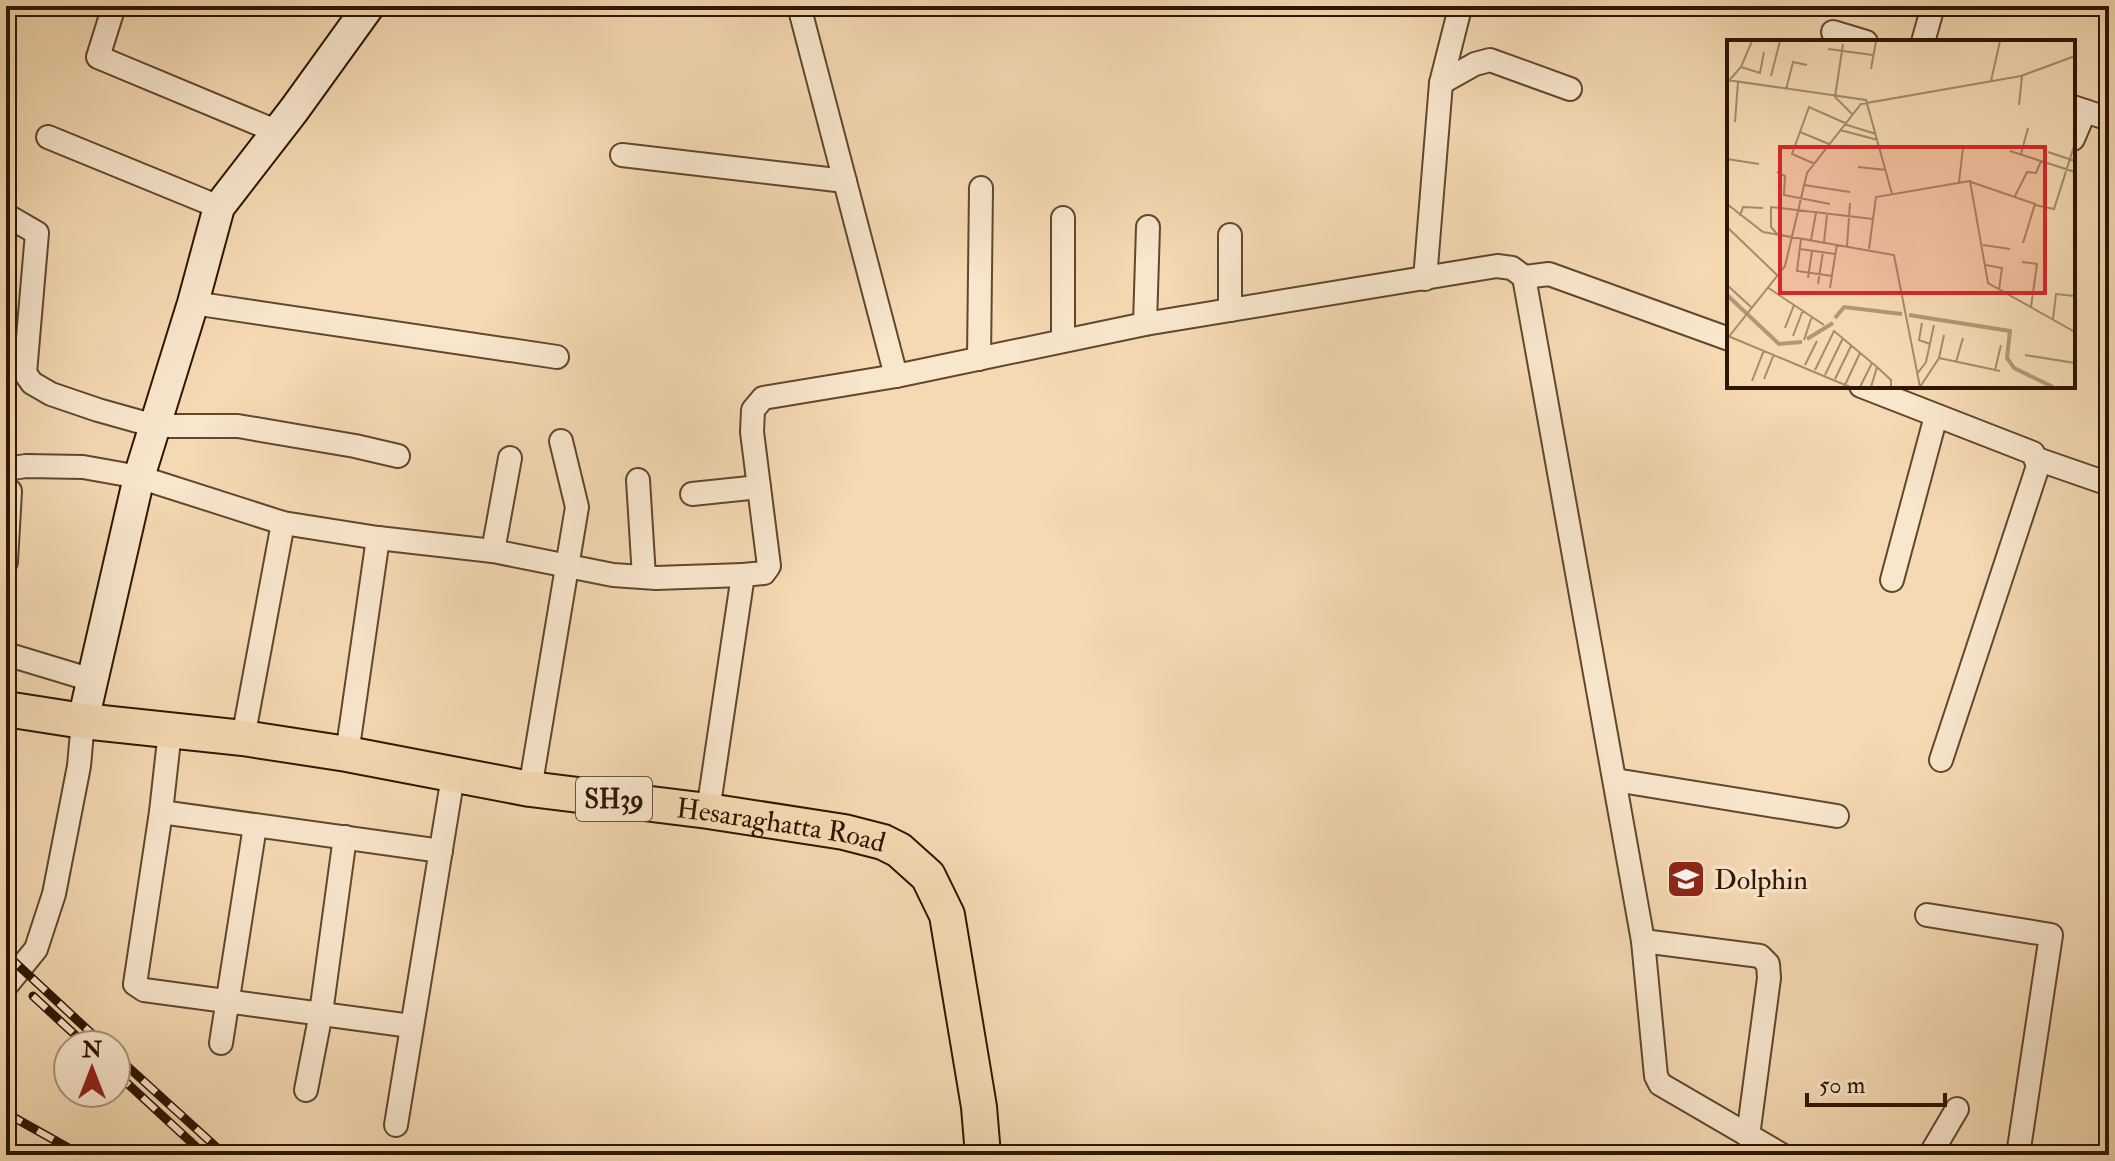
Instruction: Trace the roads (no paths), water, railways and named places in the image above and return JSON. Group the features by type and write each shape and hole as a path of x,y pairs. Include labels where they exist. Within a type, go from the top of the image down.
{"main road":[{"name":"Hesaraghatta Road","path":"6,709 83,721 243,738 347,754 530,789 708,811 844,832 883,842 899,850 928,876 947,915 979,1107 983,1155"}],"street":[{"path":"114,6 98,57 278,132"},
{"path":"6,986 36,949 54,894 79,766 83,721 139,477 219,207 278,132 369,6"},
{"path":"799,6 896,376"},
{"path":"1924,40 1933,6"},
{"path":"1425,279 1441,83 1460,8"},
{"path":"1833,32 1859,40"},
{"path":"1441,83 1475,64 1490,60 1570,89"},
{"path":"2075,129 2079,109 2109,119"},
{"path":"48,137 219,207"},
{"path":"622,155 845,181"},
{"path":"979,359 981,188"},
{"path":"6,215 37,233 25,373 32,383 51,394 155,426 238,426 398,456"},
{"path":"1063,218 1063,340"},
{"path":"1145,324 1148,227"},
{"path":"1230,235 1230,310"},
{"path":"6,562 8,480 26,466 83,467 139,477 283,523 493,551 567,566 644,577 764,573 769,566 752,432 753,410 763,398 896,376 1145,324 1497,266 1512,268 1524,277 1615,780 1643,941 1654,1065 1660,1084 1782,1155"},
{"path":"1524,277 1549,274 1727,338"},
{"path":"193,303 557,357"},
{"path":"1872,388 2033,453 2037,459 2038,466 1941,760"},
{"path":"1892,580 1936,416"},
{"path":"530,789 577,507 561,441"},
{"path":"493,551 510,458"},
{"path":"2037,459 2109,484"},
{"path":"638,480 644,577"},
{"path":"692,494 759,487"},
{"path":"243,738 283,523"},
{"path":"347,754 378,538"},
{"path":"708,811 743,575"},
{"path":"6,654 92,680"},
{"path":"170,731 135,984 144,990 411,1026"},
{"path":"396,1125 453,776"},
{"path":"1615,780 1837,816"},
{"path":"161,812 441,851"},
{"path":"221,1043 255,826"},
{"path":"306,1090 321,1013 345,837"},
{"path":"1927,915 2051,935 2018,1155"},
{"path":"1643,941 1760,956 1768,964 1769,978 1748,1136"},
{"path":"1930,1155 1957,1109"}],"railway":[{"path":"6,954 87,1029"},
{"path":"33,996 69,1029"},
{"path":"132,1071 225,1155"},
{"path":"132,1088 205,1155"},
{"path":"6,1113 81,1155"}],"place":[{"name":"Dolphin","path":"1686,879"}]}
